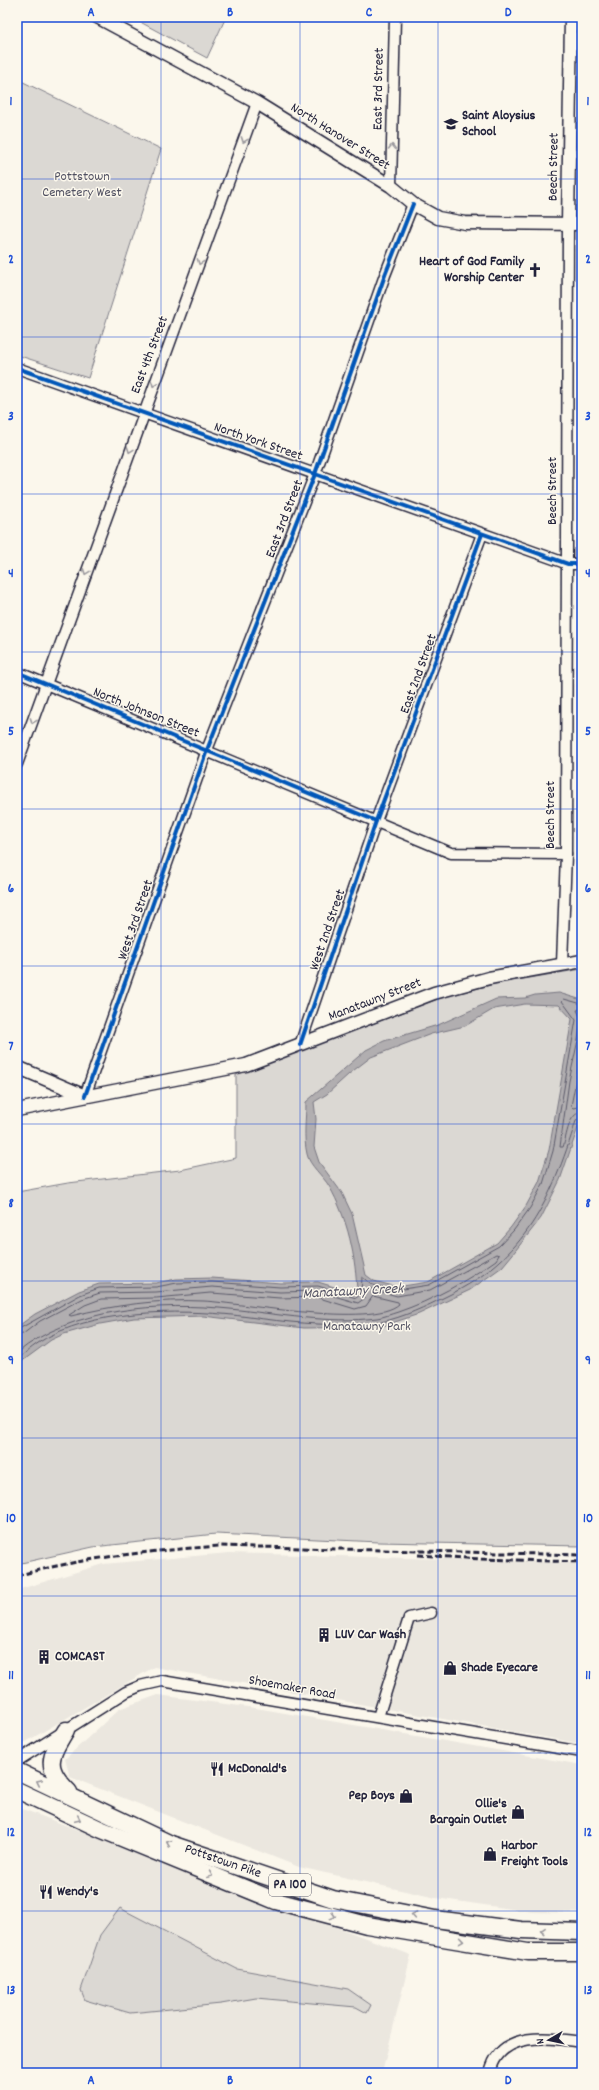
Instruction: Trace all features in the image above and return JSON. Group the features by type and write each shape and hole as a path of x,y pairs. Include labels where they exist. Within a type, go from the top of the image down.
{"highway":[{"path":"66,1730 54,1751 50,1762 52,1771 57,1780 76,1799"},
{"name":"Pottstown Pike","path":"17,1771 171,1844 333,1899 435,1919 522,1930 582,1932"},
{"name":"Pottstown Pike","path":"17,1790 100,1829 276,1901 367,1924 456,1940 528,1952 582,1952"}],"street":[{"name":"North Hanover Street","path":"97,17 257,103 391,186 413,204 438,218 465,223 582,224"},
{"name":"East 3rd Street","path":"391,186 395,17"},
{"name":"Beech Street","path":"562,964 566,854 570,17"},
{"name":"East 4th Street","path":"17,764 143,413 257,103"},
{"name":"East 3rd Street","path":"208,750 315,474 385,275 413,204"},
{"name":"North York Street","path":"17,368 568,564 582,564"},
{"name":"East 2nd Street","path":"376,821 482,534"},
{"name":"North Johnson Street","path":"17,672 208,750 294,788 451,853 566,854"},
{"name":"West 3rd Street","path":"85,1096 208,750"},
{"name":"West 2nd Street","path":"300,1045 376,821"},
{"name":"Manatawny Street","path":"17,1110 246,1065 441,990 489,978 582,961"},
{"path":"17,1067 85,1096"},
{"path":"378,1717 409,1618 432,1613"},
{"name":"Shoemaker Road","path":"17,1761 126,1692 140,1686 162,1681 582,1752"},
{"path":"490,2073 498,2054 521,2040 547,2037 582,2042"}],"shaded area":[{"path":"229,1553 582,1563 582,1744 154,1667 17,1747 17,1590 103,1564"},
{"path":"158,1695 262,1709 582,1765 582,1913 532,1912 436,1898 299,1867 70,1777 65,1759 119,1709"},
{"path":"17,1807 411,1955 382,2073 17,2073"}],"green space":[{"path":"131,17 226,17 207,58"},
{"name":"Pottstown Cemetery West","path":"17,79 161,149 88,378 17,355"},
{"name":"Manatawny Park","path":"582,969 582,1546 378,1542 216,1534 93,1547 17,1564 17,1192 68,1183 180,1170 236,1158 236,1075 446,996 495,984"},
{"path":"120,1908 237,1969 348,1989 371,2005 367,2013 356,2007 256,1998 221,2004 130,2013 85,2000 81,1990 100,1935"}],"water":[{"path":"559,993 582,1000 582,1116 560,1180 541,1218 502,1267 470,1290 419,1314 380,1327 304,1328 203,1316 134,1318 100,1324 64,1334 51,1340 17,1365 17,1327 35,1314 79,1291 99,1284 156,1283 176,1279 212,1278 281,1283 318,1282 357,1294 353,1252 346,1225 336,1199 329,1186 308,1158 305,1135 306,1102 366,1050 384,1041 438,1025 496,999 525,998 535,995","holes":["525,1004 559,1005 572,1019 549,1150 539,1182 526,1206 497,1243 428,1282 397,1287 374,1281 366,1275 352,1214 342,1193 319,1162 314,1147 316,1119 314,1102 327,1094 371,1057 431,1034 465,1026 494,1009"]}],"railway":[{"path":"17,1576 42,1569 92,1559 168,1550 219,1546 582,1555"},
{"path":"418,1555 481,1559 582,1562"}],"cycle path":[{"path":"85,1096 207,750 315,474 385,275 413,204"},
{"path":"17,368 568,564 582,564"},
{"path":"300,1045 376,821 482,534"},
{"path":"17,672 376,821"}],"place":[{"name":"Saint Aloysius School","path":"451,124"},
{"name":"Heart of God Family Worship Center","path":"535,270"},
{"name":"LUV Car Wash","path":"324,1635"},
{"name":"COMCAST","path":"44,1657"},
{"name":"Shade Eyecare","path":"450,1668"},
{"name":"McDonald's","path":"217,1769"},
{"name":"Pep Boys","path":"406,1796"},
{"name":"Ollie's Bargain Outlet","path":"518,1812"},
{"name":"Harbor Freight Tools","path":"490,1854"},
{"name":"Wendy's","path":"46,1892"}],"water label":[{"name":"Manatawny Creek","path":"353,1292"}]}
